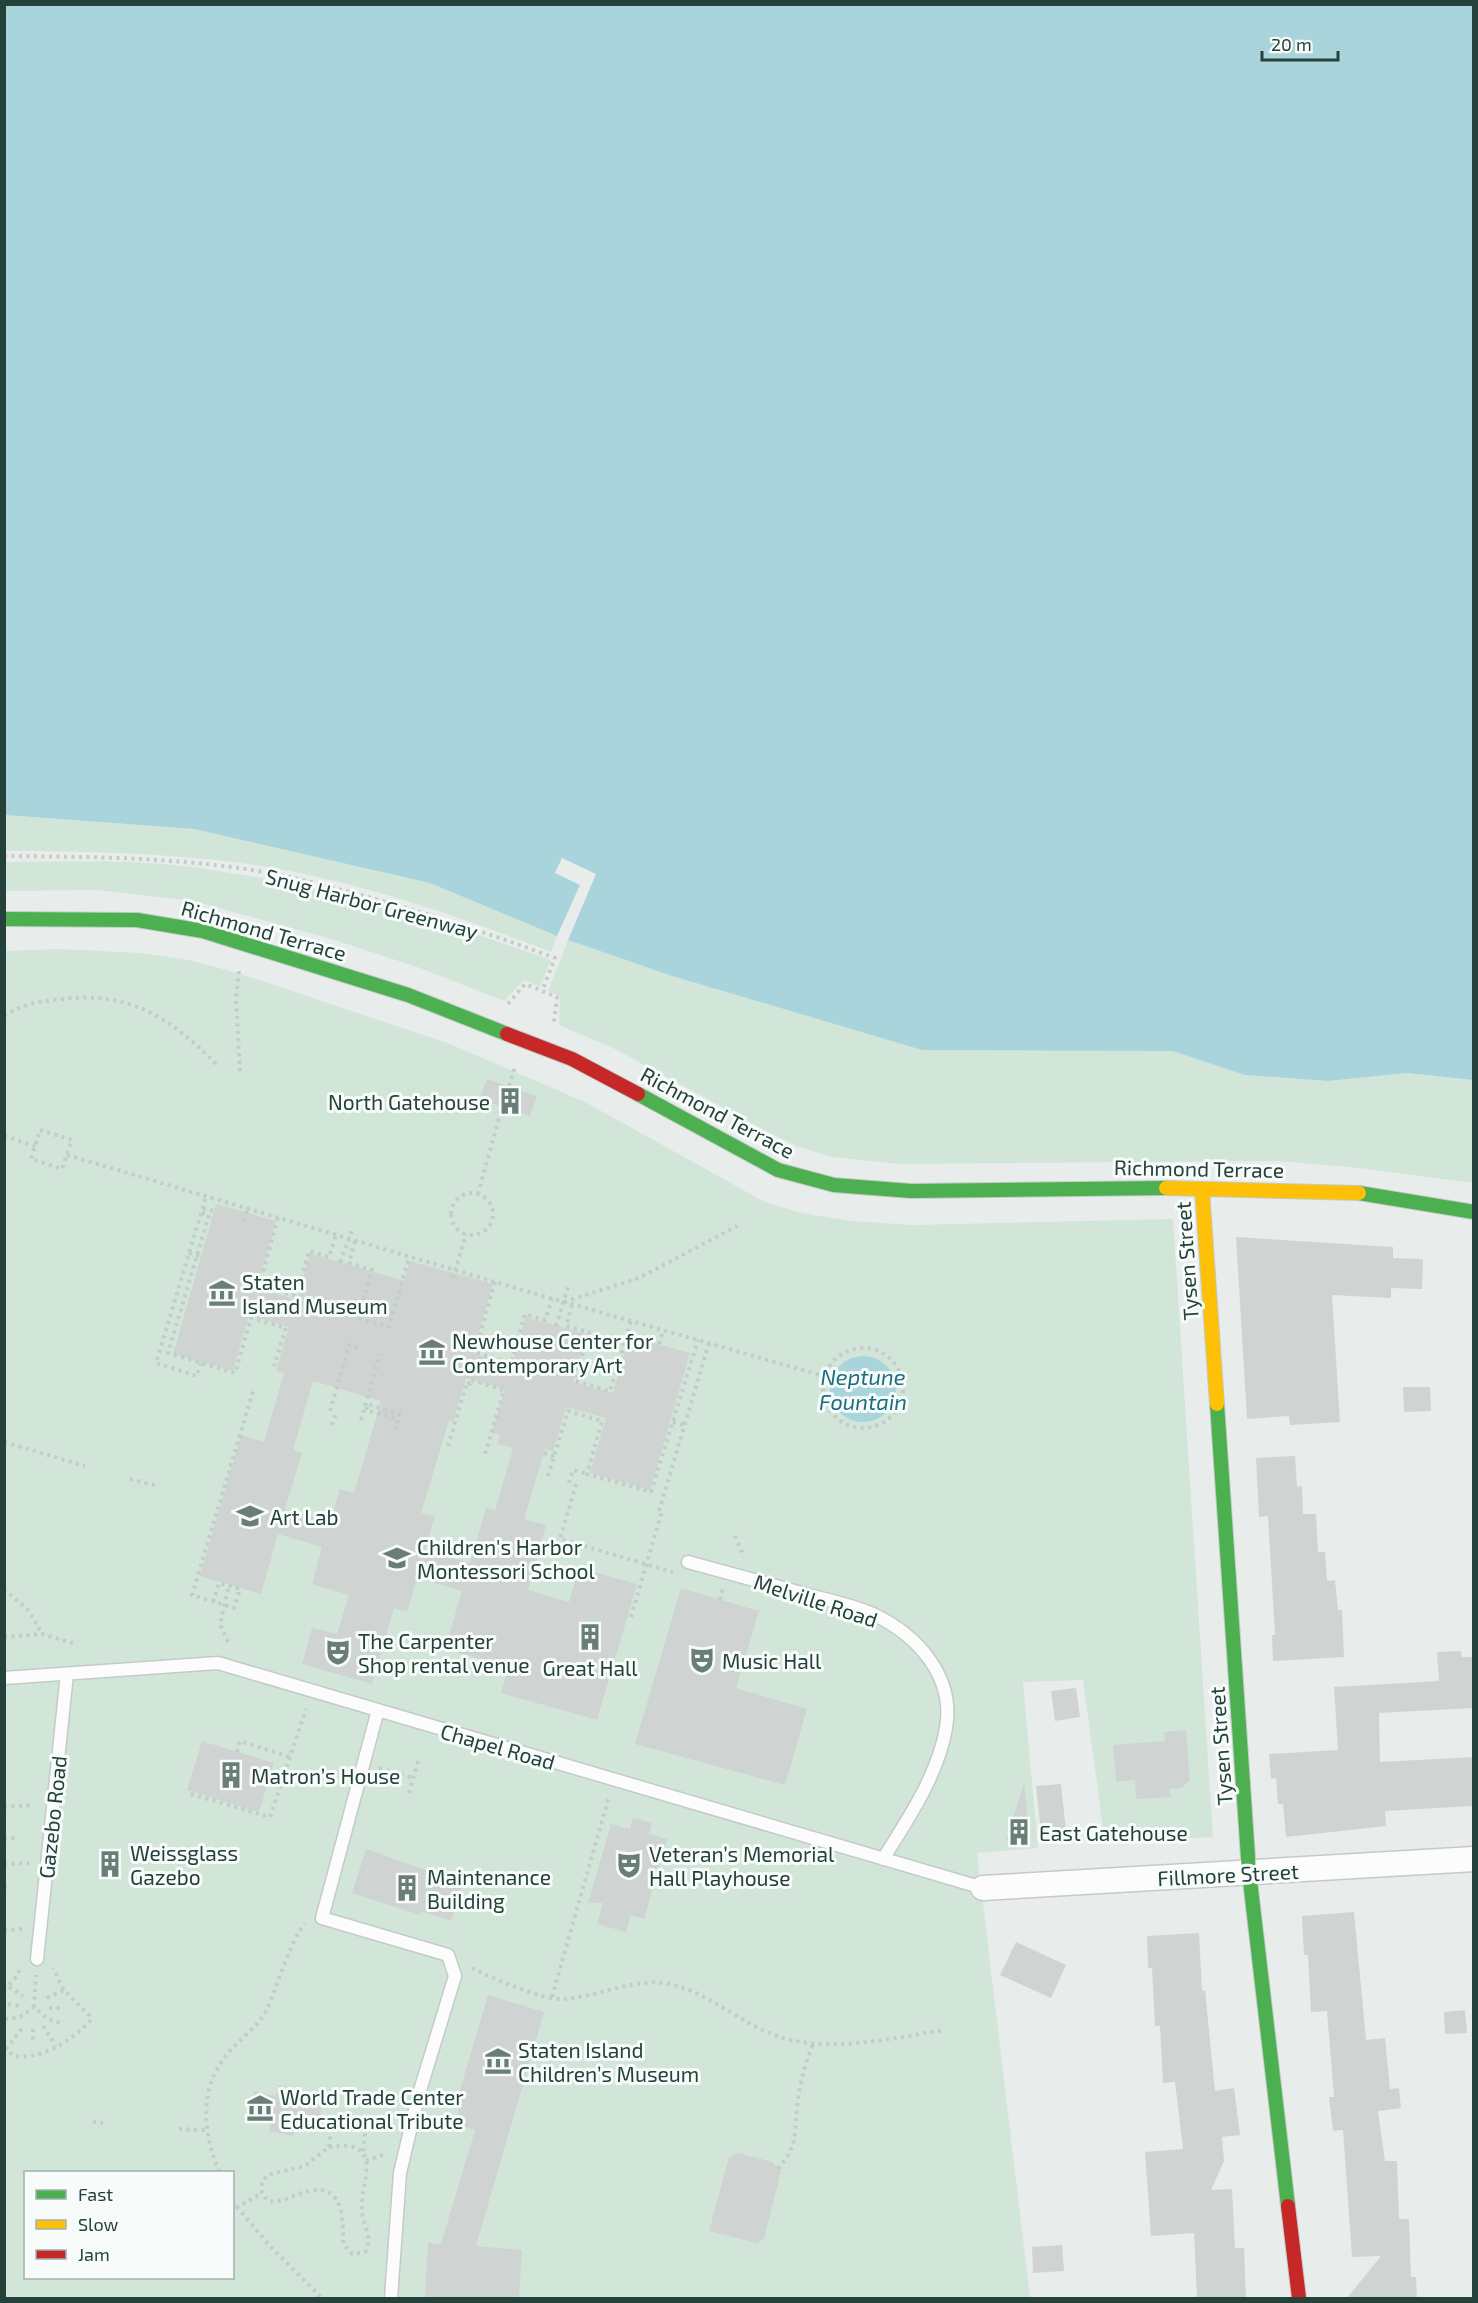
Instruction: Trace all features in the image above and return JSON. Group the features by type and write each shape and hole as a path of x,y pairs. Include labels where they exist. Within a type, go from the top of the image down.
{"main road":[{"name":"Richmond Terrace","path":"4,919 106,919 171,925 223,937 315,964 447,1010 572,1059 623,1084 763,1164 815,1181 872,1189 911,1191 1202,1188 1352,1192 1473,1212"},
{"name":"Tysen Street","path":"1202,1188 1249,1872 1299,2298"}],"street":[{"name":"Fillmore Street","path":"983,1888 1473,1859"}],"lane":[{"name":"Melville Road","path":"688,1562 872,1614 919,1646 933,1662 948,1707 945,1732 940,1750 917,1804 884,1859"},
{"name":"Chapel Road","path":"4,1678 218,1663 983,1888"},
{"name":"Gazebo Road","path":"37,1963 67,1674"},
{"path":"378,1710 322,1918 448,1955 455,1976 418,2097 400,2173 391,2298"}],"path":[{"name":"Snug Harbor Greenway","path":"4,856 187,862 293,878 466,925 555,958 542,991"},
{"path":"239,970 236,998 240,1072"},
{"path":"506,1006 525,984 557,997 553,1026"},
{"path":"4,1016 15,1009 40,1001 75,998 113,999 149,1011 188,1035 217,1065"},
{"path":"509,1086 516,1065"},
{"path":"478,1194 502,1107"},
{"path":"40,1130 72,1140 62,1169 31,1159 35,1146 40,1130"},
{"path":"4,1137 35,1146"},
{"path":"67,1155 572,1305 824,1376"},
{"path":"478,1194 489,1201 493,1214 492,1220 484,1230 466,1234 459,1231 452,1220 452,1208 459,1197 478,1194"},
{"path":"201,1362 197,1376 156,1363 206,1197"},
{"path":"244,1221 248,1209"},
{"path":"202,1210 214,1211"},
{"path":"202,1210 209,1215 199,1256 168,1353 234,1373 251,1318 286,1328 274,1366"},
{"path":"278,1218 259,1286 296,1296 309,1251 329,1257 336,1235"},
{"path":"564,1302 639,1278 737,1226"},
{"path":"340,1262 353,1228"},
{"path":"453,1278 466,1234"},
{"path":"355,1241 349,1263 372,1270 358,1318 389,1327 409,1257"},
{"path":"189,1253 199,1256"},
{"path":"495,1282 475,1352 493,1358 511,1363 525,1314 545,1320 552,1299"},
{"path":"556,1326 568,1287"},
{"path":"572,1305 566,1326 589,1332 575,1381 610,1391 631,1321"},
{"path":"660,1344 663,1331"},
{"path":"569,1483 573,1470 651,1492 698,1340"},
{"path":"631,1617 709,1343"},
{"path":"330,1411 349,1345 360,1348"},
{"path":"865,1347 878,1350 890,1357 903,1379 900,1405 888,1420 870,1428 857,1428 833,1415 826,1404 823,1390 824,1376 840,1355 852,1349 865,1347"},
{"path":"361,1420 380,1354"},
{"path":"448,1446 467,1382 470,1384 471,1380 504,1390 484,1457"},
{"path":"213,1602 219,1583 240,1589 234,1608 213,1602 192,1595 254,1388"},
{"path":"395,1430 398,1419 366,1410 368,1404 405,1416"},
{"path":"548,1476 568,1411 602,1421 587,1474"},
{"path":"332,1425 336,1413"},
{"path":"673,1422 685,1425"},
{"path":"4,1442 85,1466"},
{"path":"544,1453 554,1456"},
{"path":"130,1479 158,1486"},
{"path":"576,1484 560,1539 677,1573"},
{"path":"714,1585 733,1591"},
{"path":"228,1642 220,1624 229,1587"},
{"path":"720,1600 723,1588"},
{"path":"4,1589 29,1611 42,1634"},
{"path":"4,1637 42,1634 75,1644"},
{"path":"191,1794 270,1817 311,1691"},
{"path":"237,1752 240,1741 290,1757"},
{"path":"409,1793 418,1761"},
{"path":"363,1763 413,1778"},
{"path":"271,1773 284,1777"},
{"path":"552,1997 614,1780"},
{"path":"4,1807 34,1804"},
{"path":"4,1839 15,1838"},
{"path":"4,1864 29,1863"},
{"path":"4,1887 11,1886"},
{"path":"219,2171 206,2130 205,2112 213,2075 223,2058 257,2025 267,2010 303,1925 322,1918"},
{"path":"4,1930 24,1928"},
{"path":"448,1955 493,1979 561,1999 648,1982 669,1984 711,2000 776,2035 813,2044 944,2030"},
{"path":"34,2007 37,1963"},
{"path":"21,1967 7,1988 23,1996"},
{"path":"24,2026 5,2049 14,2056 25,2057 56,2046 74,2035 91,2018 64,1990 53,1968"},
{"path":"47,1998 64,1990"},
{"path":"8,2004 20,2006"},
{"path":"5,2019 20,2017 34,2007"},
{"path":"34,2007 48,2019 60,2023"},
{"path":"49,2008 62,2008"},
{"path":"43,2026 56,2046"},
{"path":"33,2029 33,2042"},
{"path":"778,2169 790,2155 796,2139 798,2098 813,2044"},
{"path":"351,2121 359,2123 365,2133 363,2156 368,2176 362,2212 370,2240 365,2252 352,2254 346,2250 343,2244 343,2216 336,2199 328,2193 310,2190 286,2201 276,2202 268,2201 262,2193 262,2183 267,2175 305,2166 328,2147 332,2128 337,2124 351,2121"},
{"path":"93,2122 103,2123"},
{"path":"179,2129 206,2130"},
{"path":"328,2147 351,2147 363,2156"},
{"path":"236,2208 262,2193"},
{"path":"234,2204 322,2298"}],"green space":[{"path":"4,815 194,829 430,883 557,936 551,952 398,898 280,869 241,863 123,853 5,851"},
{"path":"4,862 138,862 182,866 276,881 415,915 551,960 540,987 524,980 504,1001 417,967 328,938 193,901 97,890 5,891"},
{"path":"568,940 669,975 922,1050 1172,1051 1245,1075 1328,1081 1407,1073 1473,1080 1473,1183 1359,1168 1277,1161 901,1164 831,1157 797,1146 770,1133 615,1049 559,1025 560,996 548,991"},
{"path":"60,949 141,953 189,960 238,973 450,1044 585,1102 765,1202 802,1213 851,1221 913,1225 1173,1219 1213,1837 1105,1843 1083,1680 1023,1682 1038,1848 977,1853 1030,2298 5,2298 5,951"}],"water":[{"path":"4,5 1473,5 1473,1080 1407,1073 1328,1081 1245,1075 1172,1051 922,1050 669,975 568,940 596,874 562,858 555,873 580,885 557,936 430,883 194,829 5,815"},
{"name":"Neptune Fountain","path":"863,1356 876,1358 891,1371 896,1389 894,1402 881,1417 863,1422 850,1420 835,1407 830,1389 832,1376 845,1361"}],"building":[{"name":"North Gatehouse","path":"487,1079 537,1096 530,1116 479,1099"},
{"path":"216,1204 276,1221 257,1288 297,1300 310,1253 404,1281 410,1261 493,1284 473,1353 512,1364 526,1317 587,1334 573,1382 613,1393 629,1336 690,1353 650,1490 590,1473 606,1418 566,1407 553,1451 545,1449 524,1519 546,1525 528,1590 569,1602 579,1568 637,1584 597,1720 501,1693 509,1667 445,1649 462,1591 417,1578 407,1612 394,1608 372,1684 302,1664 312,1628 337,1634 349,1595 312,1584 322,1547 278,1534 261,1594 200,1576 241,1435 264,1442 284,1373 276,1371 289,1327 249,1315 233,1371 173,1354","holes":["466,1378 505,1389 492,1433 500,1435 497,1444 513,1448 495,1511 486,1508 470,1563 425,1550 435,1516 421,1513 449,1421 453,1422","313,1381 381,1401 354,1493 340,1489 330,1522 285,1509 302,1453 293,1450"]},
{"path":"1236,1237 1393,1247 1393,1258 1423,1259 1422,1289 1391,1288 1391,1298 1332,1295 1340,1422 1290,1425 1289,1416 1247,1419"},
{"path":"1403,1387 1430,1387 1431,1411 1404,1412"},
{"path":"1295,1456 1297,1487 1302,1486 1303,1514 1316,1514 1318,1552 1325,1552 1327,1581 1335,1580 1338,1610 1342,1610 1344,1657 1273,1661 1272,1635 1275,1635 1268,1516 1259,1517 1256,1458"},
{"name":"Music Hall","path":"681,1588 759,1611 736,1688 807,1709 785,1785 635,1744"},
{"path":"1461,1651 1462,1657 1473,1657 1473,1708 1379,1713 1380,1762 1473,1757 1473,1806 1385,1811 1386,1826 1286,1837 1283,1804 1278,1804 1276,1778 1271,1779 1269,1754 1338,1750 1334,1687 1439,1681 1437,1652"},
{"path":"1076,1688 1080,1717 1055,1721 1051,1691"},
{"path":"1186,1730 1190,1780 1182,1788 1170,1789 1171,1797 1136,1799 1135,1780 1116,1782 1113,1745 1165,1741 1164,1732"},
{"name":"Matron’s House","path":"202,1741 274,1763 259,1812 187,1790"},
{"path":"1024,1783 1030,1839 1006,1841"},
{"path":"1061,1784 1066,1830 1041,1833 1036,1786"},
{"name":"Veteran’s Memorial Hall Playhouse","path":"633,1818 652,1823 649,1834 667,1839 644,1919 631,1915 626,1932 597,1924 603,1903 588,1903 611,1824 630,1829"},
{"name":"Maintenance Building","path":"366,1849 463,1883 451,1921 421,1911 420,1915 352,1893"},
{"name":"Weissglass Gazebo","path":"101,1853 122,1854 119,1876 99,1874"},
{"path":"1354,1912 1366,2040 1385,2038 1390,2089 1399,2088 1401,2108 1378,2111 1385,2161 1397,2161 1399,2219 1409,2219 1411,2277 1416,2277 1417,2298 1347,2298 1381,2256 1352,2257 1343,2130 1333,2131 1329,2097 1334,2097 1327,2011 1311,2012 1308,1955 1304,1955 1302,1916"},
{"path":"1199,1933 1202,1991 1205,1990 1215,2091 1234,2088 1240,2135 1222,2137 1224,2161 1211,2190 1232,2189 1235,2248 1244,2248 1246,2298 1197,2298 1194,2233 1151,2236 1145,2152 1183,2149 1175,2082 1163,2083 1160,2026 1155,2026 1152,1968 1148,1968 1147,1936"},
{"path":"1016,1942 1066,1965 1051,1998 1000,1975"},
{"path":"488,1995 544,2012 476,2246 522,2250 519,2298 425,2298 428,2243 441,2244 475,2130 454,2124 459,2108 455,2107"},
{"path":"1465,2010 1467,2033 1445,2034 1444,2012"},
{"name":"World Trade Center Educational Tribute","path":"278,2085 303,2090 301,2101 322,2105 317,2130 296,2126 293,2136 269,2131 271,2121 249,2116 254,2091 276,2096"},
{"path":"738,2153 773,2162 781,2172 764,2239 756,2243 709,2231 729,2157"},
{"path":"1062,2245 1064,2271 1033,2273 1032,2247"}],"traffic: fast":[{"path":"4,919 137,920 203,931 408,995 507,1034"},
{"path":"638,1094 778,1170 834,1185 911,1191 1166,1188"},
{"path":"1359,1193 1474,1212"},
{"path":"1217,1404 1249,1872 1288,2206"}],"traffic: slow":[{"path":"1166,1188 1359,1193"},
{"path":"1202,1189 1217,1404"}],"traffic: jam":[{"path":"507,1034 572,1059 638,1094"},
{"path":"1288,2206 1299,2298"}],"place":[{"name":"North Gatehouse","path":"510,1101"},
{"name":"Staten Island Museum","path":"222,1293"},
{"name":"Newhouse Center for Contemporary Art","path":"432,1352"},
{"name":"Art Lab","path":"250,1516"},
{"name":"Children's Harbor Montessori School","path":"397,1558"},
{"name":"Great Hall","path":"590,1637"},
{"name":"The Carpenter Shop rental venue","path":"338,1652"},
{"name":"Music Hall","path":"702,1660"},
{"name":"Matron’s House","path":"231,1775"},
{"name":"East Gatehouse","path":"1019,1832"},
{"name":"Weissglass Gazebo","path":"110,1864"},
{"name":"Veteran’s Memorial Hall Playhouse","path":"629,1865"},
{"name":"Maintenance Building","path":"407,1888"},
{"name":"Staten Island Children’s Museum","path":"498,2061"},
{"name":"World Trade Center Educational Tribute","path":"260,2108"}]}
